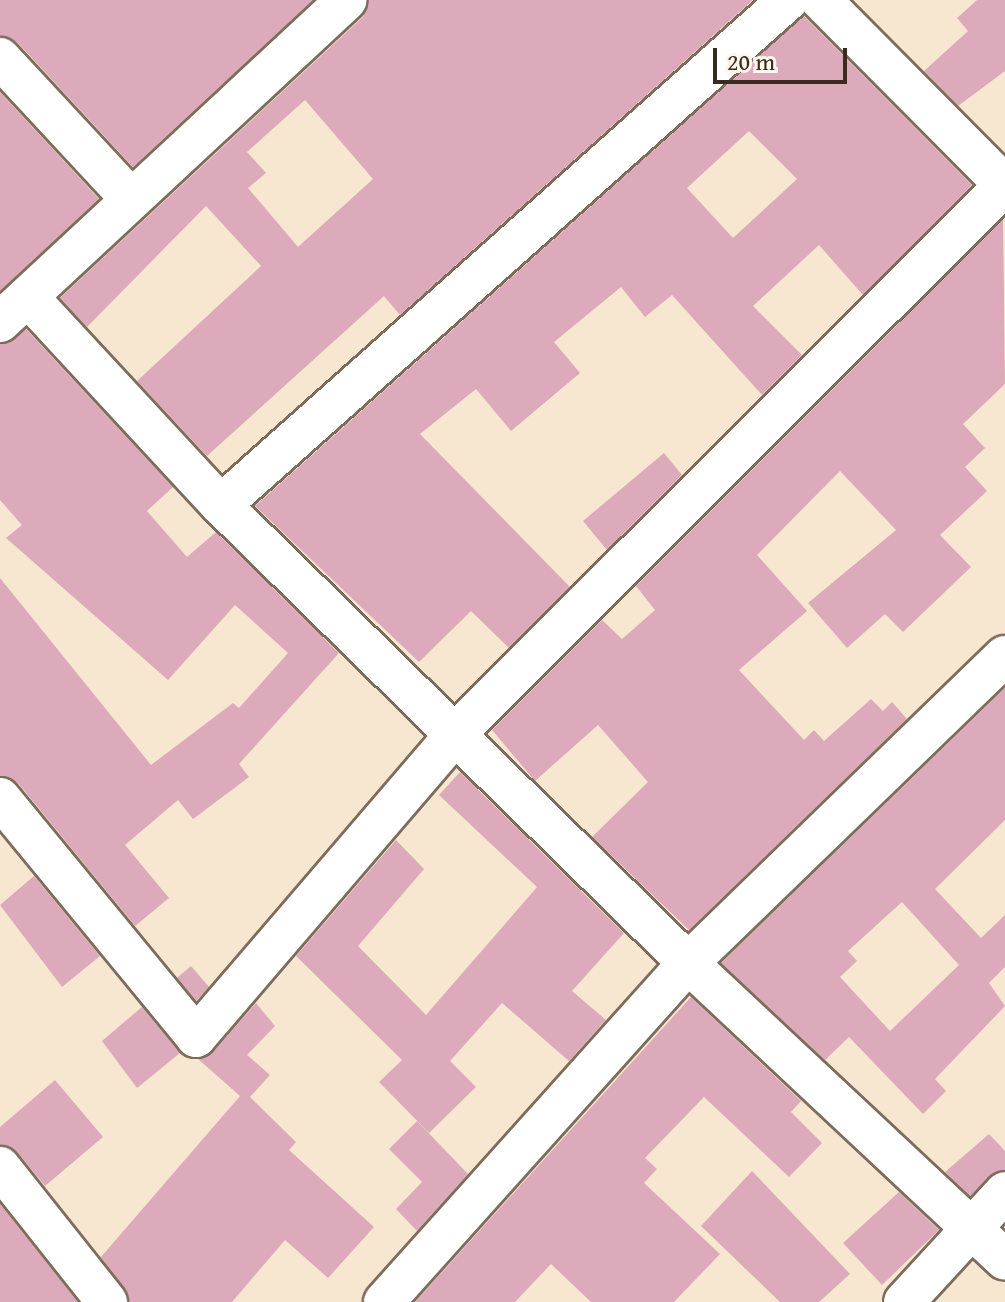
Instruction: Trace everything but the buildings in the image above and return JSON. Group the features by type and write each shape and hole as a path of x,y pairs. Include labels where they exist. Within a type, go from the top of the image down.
{"street":[{"path":"347,0 15,310 458,731 688,963 1005,1260"},
{"path":"221,505 788,0"},
{"path":"0,798 196,1037 458,731 1005,185 821,0"},
{"path":"0,58 131,199"},
{"path":"384,1302 688,963 1005,656"},
{"path":"0,1167 107,1302"},
{"path":"904,1302 971,1225 1005,1192"}]}
